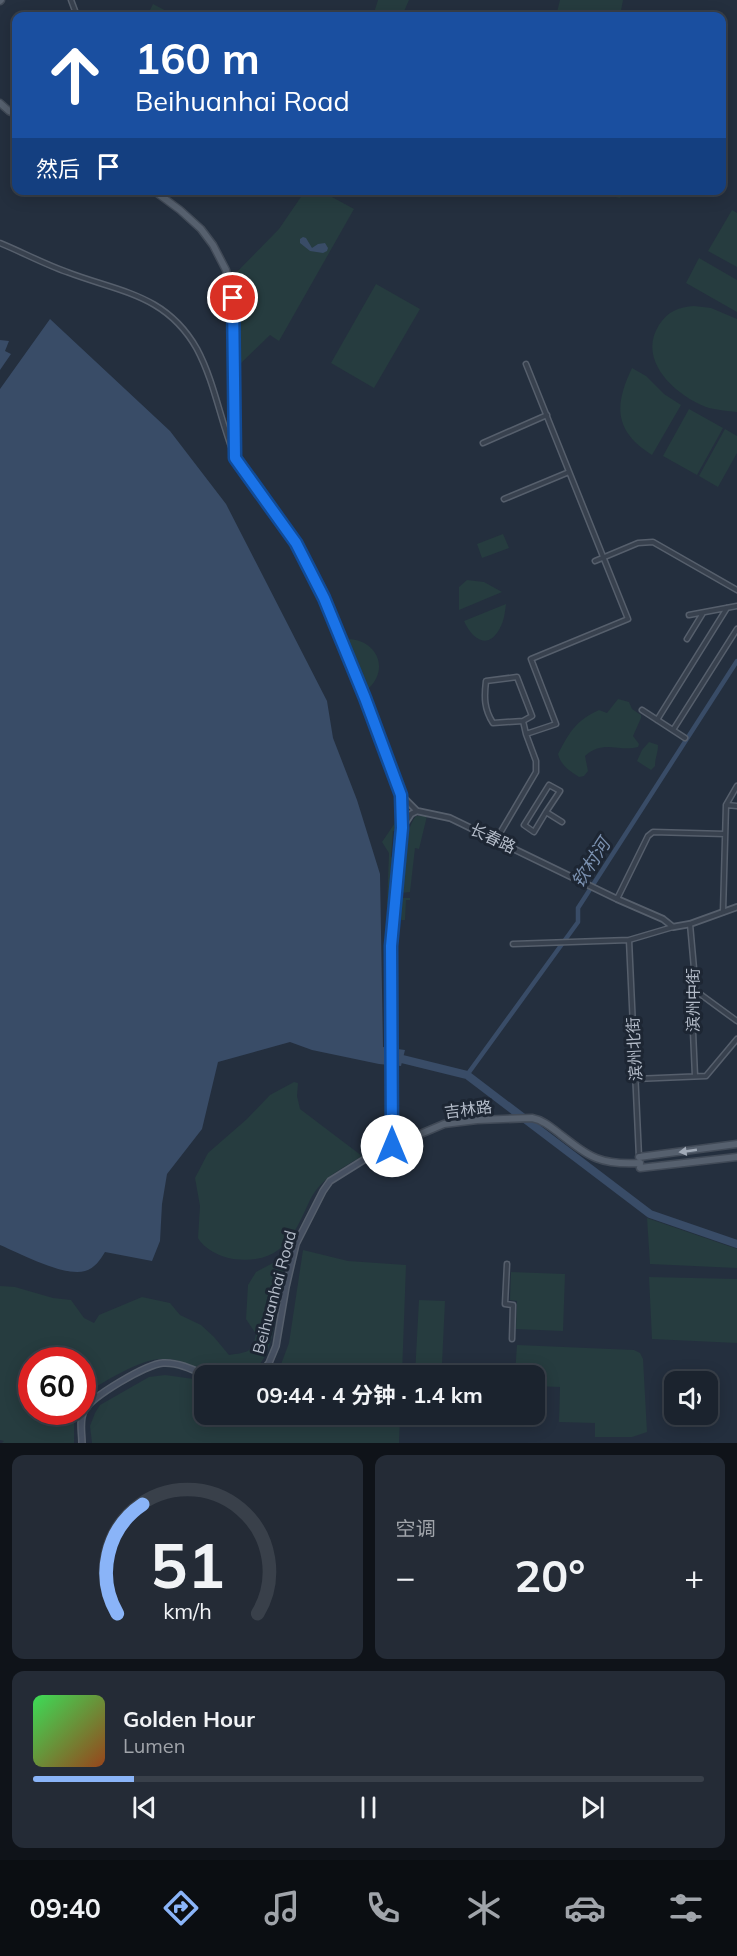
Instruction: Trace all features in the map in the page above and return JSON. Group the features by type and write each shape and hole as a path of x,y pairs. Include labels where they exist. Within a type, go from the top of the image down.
{"main road":[{"path":"0,103 12,112"},
{"path":"160,195 201,229 213,245 226,270 233,298 235,458 296,543 324,598 361,687 401,795 402,828 391,946 392,1146"},
{"name":"吉林路","path":"392,1146 444,1124 532,1118 549,1125 584,1153 599,1161 613,1164 640,1163"},
{"path":"392,1132 395,1138 403,1141"},
{"path":"640,1163 737,1144"},
{"name":"Beihuanhai Road","path":"267,1365 276,1346 296,1244 322,1191 330,1181 392,1146"},
{"path":"640,1163 737,1157"},
{"path":"82,1443 81,1420 85,1408 93,1400 145,1368 161,1363 171,1363 194,1371"}],"street":[{"path":"0,243 68,273 131,292 146,299 167,315 185,332 205,366 235,458"},
{"path":"525,734 556,723 531,659 628,619 526,364"},
{"path":"483,443 547,415"},
{"path":"504,499 569,472"},
{"path":"595,561 638,543 653,542 737,590"},
{"path":"689,615 737,606"},
{"path":"657,720 727,608"},
{"path":"687,639 703,613"},
{"path":"673,730 737,629"},
{"path":"517,677 532,716 523,721 493,723 487,714 484,696 486,681 517,677"},
{"path":"642,710 685,738"},
{"path":"496,840 537,772 536,761 525,734 523,721"},
{"path":"549,784 560,791 546,812 534,832 524,825 549,784"},
{"path":"723,912 726,806 737,786"},
{"path":"401,795 417,811 411,814 402,828"},
{"path":"726,806 737,806"},
{"name":"长春路","path":"417,811 450,818 617,899"},
{"path":"546,812 562,822"},
{"path":"673,927 663,919 617,899 648,836 653,832 725,834"},
{"path":"513,944 628,940 690,924 737,907"},
{"name":"滨州中街","path":"690,924 696,991 692,1009 695,1076"},
{"name":"滨州北街","path":"628,940 640,1163"},
{"path":"696,991 737,1021"},
{"path":"635,1079 706,1076 737,1039"},
{"path":"507,1264 505,1304 513,1305 512,1339"}],"green space":[{"path":"378,0 409,0 404,12 374,12"},
{"path":"560,0 623,0 621,12 557,12"},
{"path":"153,4 168,12 149,12"},
{"path":"302,195 328,195 354,209 279,341 270,335 240,364 238,294 233,276 279,229"},
{"path":"606,195 623,195 620,198"},
{"path":"732,210 737,213 737,267 708,251"},
{"path":"699,258 737,280 737,312 686,283"},
{"path":"376,284 420,309 374,388 331,363"},
{"path":"694,306 711,308 737,319 737,412 709,408 697,403 673,386 656,364 653,338 659,325 666,316 674,311"},
{"path":"632,368 646,376 664,394 681,405 652,455 630,437 621,417 622,394"},
{"path":"689,409 723,428 697,475 663,456"},
{"path":"725,429 737,436 737,453 718,487 699,476"},
{"path":"503,534 509,548 482,558 477,544"},
{"path":"467,580 484,582 502,592 459,610 459,587"},
{"path":"506,604 501,625 495,635 485,641 471,633 464,621"},
{"path":"348,639 366,644 377,657 378,673 368,689"},
{"path":"618,699 629,702 632,709 641,715 633,736 639,744 638,747 605,747 592,751 585,756 588,771 584,776 579,777 564,765 558,754 570,733 584,718 599,710 607,713"},
{"path":"649,742 658,745 655,766 651,770 637,761"},
{"path":"416,816 427,816 419,849 415,848 410,892 401,893 406,842"},
{"path":"399,820 397,831 393,831 391,857 396,859 391,907 387,906 389,853 382,842"},
{"path":"400,898 410,898 406,900 405,920 398,920"},
{"path":"294,1082 298,1083 297,1096 300,1109 362,1156 327,1179 312,1195 290,1238 275,1252 257,1259 246,1260 218,1254 204,1246 198,1238 200,1206 195,1178 208,1153 247,1119 270,1095"},
{"path":"647,1218 737,1249 737,1268 650,1264"},
{"path":"303,1250 348,1261 406,1265 402,1365 281,1365 289,1343"},
{"path":"286,1256 271,1340 259,1365 194,1367 170,1359 153,1360 132,1367 96,1387 96,1347 18,1347 18,1425 74,1425 74,1443 2,1443 4,1441 0,1440 0,1286 15,1287 53,1298 71,1300 84,1318 94,1323 99,1315 142,1297 170,1303 180,1315 201,1325 229,1355 248,1351 253,1345 256,1334 246,1319 248,1285 256,1272"},
{"path":"511,1272 565,1274 563,1331 516,1329 517,1301 510,1300"},
{"path":"649,1277 737,1279 737,1343 652,1339"},
{"path":"419,1300 445,1301 442,1364 416,1365"},
{"path":"517,1345 634,1350 640,1353 643,1359 647,1432 632,1437 595,1437 595,1423 559,1422 560,1387 545,1386 545,1365 516,1365"},
{"path":"165,1375 194,1379 194,1425 400,1425 399,1443 92,1443 90,1426 96,1425 96,1411 100,1405 149,1377"}],"water":[{"path":"303,237 312,248 325,243 327,251 323,253 310,251 300,243"},
{"path":"50,319 170,431 226,504 327,701 333,738 357,800 380,874 383,1047 405,1050 401,1066 379,1064 312,1050 290,1042 218,1062 202,1129 167,1174 162,1204 160,1241 152,1261 105,1252 92,1268 76,1272 42,1264 0,1245 0,389"},
{"path":"0,340 9,341 5,351 11,354 0,370"}],"waterway":[{"name":"钦村河","path":"467,1075 578,922 578,908 737,661"},
{"path":"402,1059 467,1075 650,1214 737,1244"}],"route":[{"path":"233,298 235,458 296,543 324,598 401,795 402,828 391,946 392,1146"}]}
